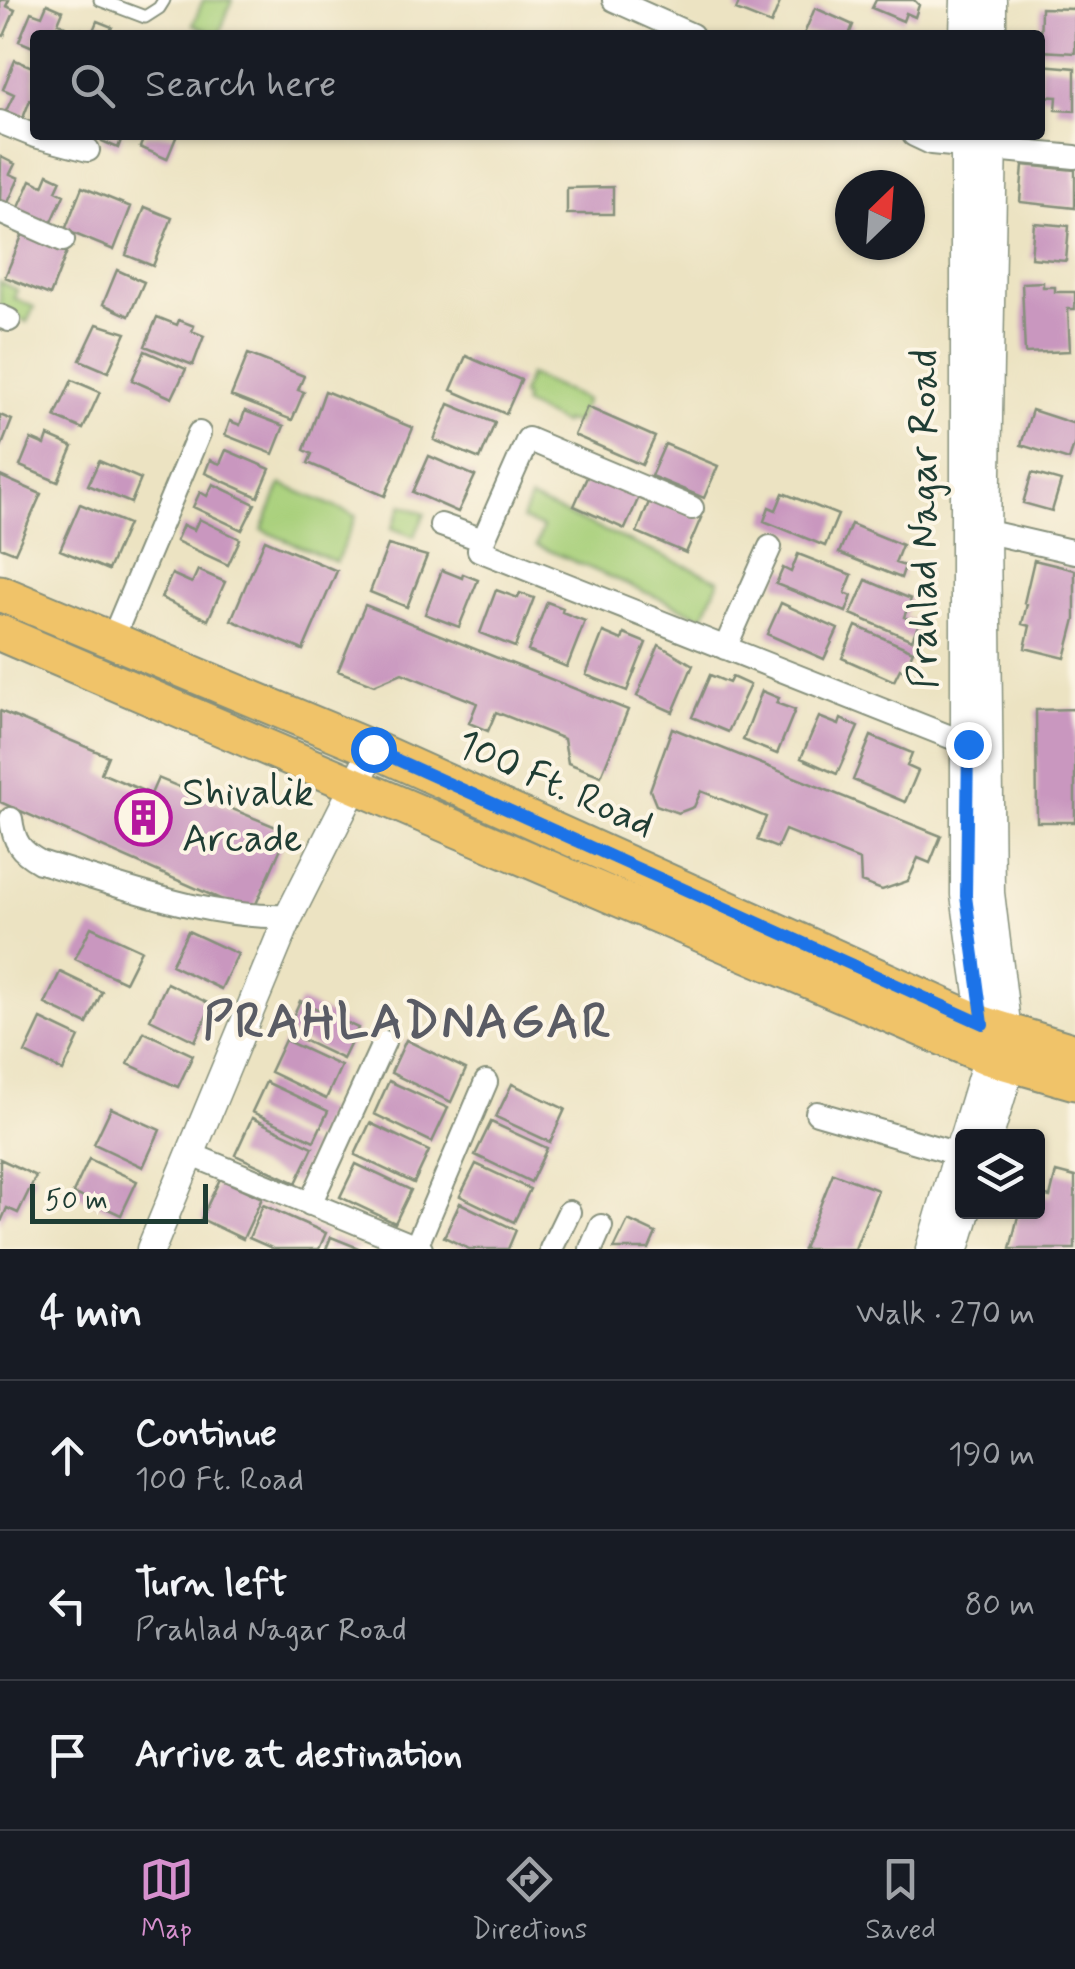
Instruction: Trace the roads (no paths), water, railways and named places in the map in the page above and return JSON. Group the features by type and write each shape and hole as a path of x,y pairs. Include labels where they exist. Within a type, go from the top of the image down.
{"main road":[{"name":"100 Ft. Road","path":"0,592 373,749 1075,1082"},
{"name":"100 Ft. Road","path":"0,633 353,785 997,1044 1075,1052"}],"street":[{"path":"614,0 681,30"},
{"path":"964,30 965,0"},
{"path":"992,0 992,30"},
{"path":"0,122 30,134"},
{"path":"49,140 88,150"},
{"path":"925,140 979,141 1075,157"},
{"path":"979,141 974,528 997,1044 990,1129"},
{"path":"0,212 63,240"},
{"path":"112,640 199,433"},
{"path":"692,508 528,439 478,550 968,744"},
{"path":"441,525 483,540"},
{"path":"974,528 1075,552"},
{"name":"Prahlad Nagar Road","path":"966,1129 997,1044 966,896 974,528"},
{"path":"725,648 770,547"},
{"path":"151,1249 289,916 373,749"},
{"path":"11,820 14,839 24,853 40,862 202,908 255,917 289,916"},
{"path":"310,1204 384,1042"},
{"path":"190,1154 419,1248 486,1082"},
{"path":"817,1113 955,1143"},
{"name":"Prahlad Nagar Road","path":"930,1249 955,1164"},
{"path":"551,1249 568,1212"},
{"path":"955,1249 964,1219"},
{"path":"591,1249 601,1226"}],"lane":[{"path":"100,0 145,17 164,0"}],"place":[{"name":"Shivalik Arcade","path":"143,817"}],"district":[{"name":"PRAHLADNAGAR","path":"408,1023"}]}
